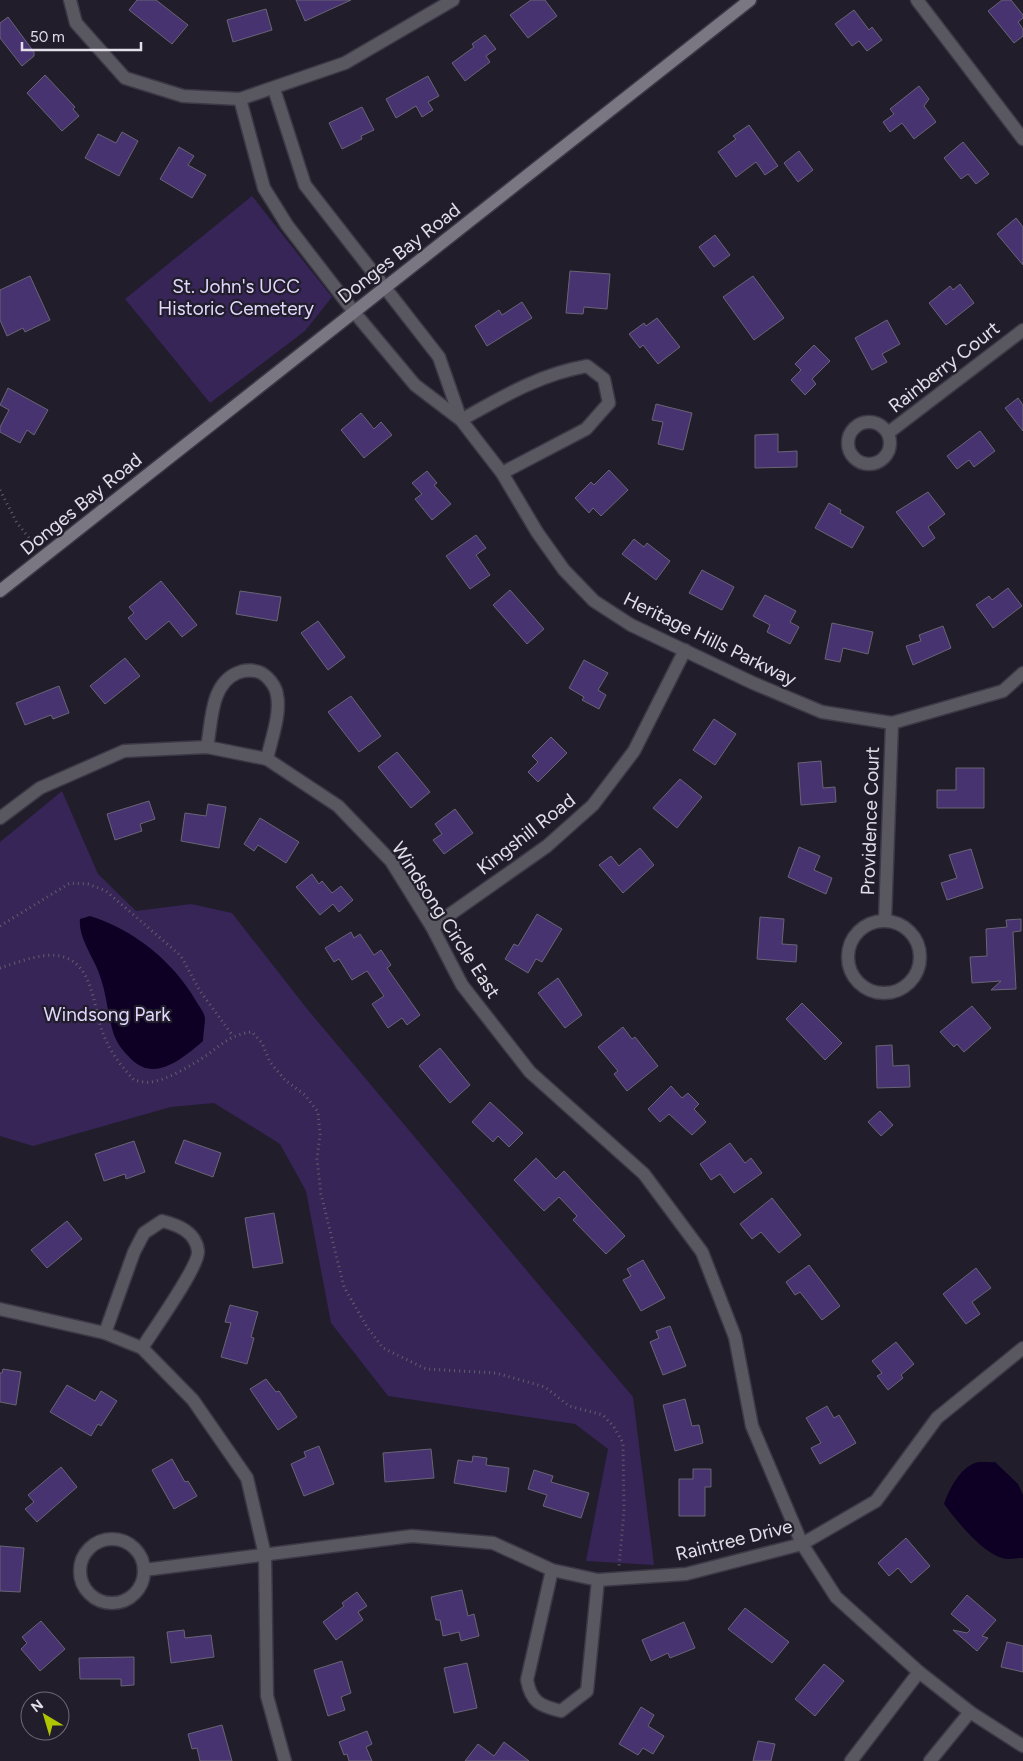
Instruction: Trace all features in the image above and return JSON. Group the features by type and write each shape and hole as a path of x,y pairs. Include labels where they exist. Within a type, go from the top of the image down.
{"street":[{"path":"70,0 76,23 125,78 183,96 240,99 345,64 453,0"},
{"name":"Donges Bay Road","path":"0,592 750,0"},
{"path":"917,0 1023,139"},
{"name":"Heritage Hills Parkway","path":"274,89 305,184 439,357 461,420"},
{"name":"Heritage Hills Parkway","path":"240,99 264,188 287,225 354,312 415,385 461,420 502,473 537,532 564,570 594,601 631,625 822,712 892,723 1003,691 1023,672"},
{"name":"Rainberry Court","path":"888,433 1023,330"},
{"path":"461,420 534,380 562,370 587,366 604,379 609,403 586,429 502,473"},
{"name":"Kingshill Road","path":"432,927 547,846 593,804 634,751 685,650"},
{"path":"207,747 216,694 227,678 245,670 260,672 271,681 277,694 277,710 267,759"},
{"name":"Providence Court","path":"885,920 892,723"},
{"name":"Windsong Circle East","path":"0,818 40,788 124,751 207,747 267,759 344,813 391,861 432,927 462,985 530,1072 644,1174 702,1252 735,1337 752,1426 802,1544 836,1597 919,1672 970,1712 1023,1746"},
{"name":"Providence Court","path":"885,920 896,922 910,932 919,947 920,958 915,975 903,987 893,992 880,993 868,990 858,983 851,973 848,961 848,948 853,937 862,928 873,922 885,920"},
{"path":"105,1333 134,1252 144,1234 162,1222 180,1225 193,1237 198,1252 193,1269 142,1348"},
{"path":"0,1309 105,1333 142,1348 193,1400 247,1478 265,1555 267,1696 285,1761"},
{"name":"Raintree Drive","path":"144,1570 412,1536 493,1543 552,1570 598,1580 686,1574 802,1544 876,1501 937,1418 1023,1348"},
{"path":"112,1540 130,1545 138,1552 144,1570 143,1581 137,1591 129,1598 113,1603 97,1599 88,1593 80,1572 86,1553 93,1546 112,1540"},
{"path":"552,1570 527,1680 529,1694 543,1706 561,1711 588,1691 598,1580"},
{"path":"851,1761 919,1672"},
{"path":"930,1761 970,1712"}],"path":[{"path":"0,490 18,523 34,544"},
{"path":"0,926 70,883 88,884 106,891 181,956 200,991 233,1036"},
{"path":"0,968 38,957 62,956 76,963 84,973 103,1036 120,1065 134,1080 150,1082 165,1077 185,1068 233,1036 252,1032 262,1043 270,1062 285,1080 305,1095 318,1112 320,1134 317,1159 321,1194 344,1287 367,1327 383,1348 426,1369 496,1372 514,1380 545,1387 569,1406 603,1415 614,1427 623,1443 624,1511 618,1579"}],"green space":[{"name":"St. John's UCC Historic Cemetery","path":"252,196 332,297 305,331 210,403 125,299"},
{"name":"Windsong Park","path":"62,791 98,874 136,911 191,904 232,913 308,1010 633,1397 654,1565 586,1561 608,1449 575,1424 388,1396 331,1323 306,1191 280,1144 214,1103 171,1107 33,1146 0,1136 0,842"}],"shaded area":[{"path":"90,916 137,938 164,960 187,986 204,1014 203,1041 178,1060 159,1068 150,1069 140,1066 131,1059 117,1042 99,972 84,942 80,927 80,919"},
{"path":"977,1462 995,1462 1018,1484 1023,1495 1023,1558 1007,1559 989,1552 972,1537 944,1504 952,1486 964,1470"}],"building":[{"path":"137,0 156,0 188,25 172,44 129,10"},
{"path":"296,0 351,0 305,21"},
{"path":"531,0 545,0 557,16 528,38 510,15"},
{"path":"1002,0 1011,0 1023,15 1023,18 1018,22 1023,29 1023,36 1014,43 988,11"},
{"path":"266,9 272,30 233,42 227,20"},
{"path":"854,10 869,30 872,27 882,40 867,51 859,41 852,46 835,24"},
{"path":"8,17 34,52 34,56 22,66 0,38 0,23"},
{"path":"485,35 496,49 486,56 490,62 465,81 452,63 474,47 472,44"},
{"path":"45,75 75,107 73,109 79,116 62,131 27,93"},
{"path":"428,76 439,96 428,102 433,110 422,117 416,106 396,118 386,99"},
{"path":"919,86 929,99 924,106 936,122 914,139 902,123 890,132 883,122 894,114 890,109"},
{"path":"362,107 374,130 361,136 362,139 342,149 329,123"},
{"path":"749,125 778,166 765,175 756,162 736,177 718,152 736,139 733,136"},
{"path":"122,132 138,141 119,176 85,158 98,134 116,143"},
{"path":"963,142 989,174 976,184 968,174 961,179 944,158"},
{"path":"179,147 194,156 188,165 206,175 192,198 160,179"},
{"path":"799,151 813,170 798,182 784,163"},
{"path":"1016,218 1023,227 1023,265 997,234"},
{"path":"715,235 730,255 714,267 699,247"},
{"path":"570,271 610,274 607,309 584,307 583,314 566,313"},
{"path":"30,276 50,320 25,332 23,328 7,336 0,320 0,290"},
{"path":"753,276 784,318 754,340 723,297"},
{"path":"960,284 974,303 946,325 929,303 950,286 953,290"},
{"path":"522,302 532,318 487,346 475,326 499,310 502,315"},
{"path":"657,318 680,347 658,364 643,345 640,348 629,334 644,323 646,326"},
{"path":"887,320 900,344 882,354 887,362 872,370 855,338"},
{"path":"814,345 830,361 812,379 816,384 805,395 791,380 801,370 795,364"},
{"path":"8,388 48,410 34,435 27,430 20,443 0,432 0,427 9,410 0,405"},
{"path":"1018,398 1023,405 1023,431 1005,408"},
{"path":"656,404 692,413 683,450 658,444 663,422 652,420"},
{"path":"361,413 374,429 381,422 392,435 364,458 341,430"},
{"path":"980,431 995,451 974,467 969,460 957,469 947,456"},
{"path":"778,434 778,452 797,451 797,467 755,468 755,435"},
{"path":"609,470 628,490 601,516 593,508 589,513 575,498 591,482 594,485"},
{"path":"427,471 437,483 434,485 451,504 432,520 415,499 422,494 412,483"},
{"path":"928,492 945,514 928,527 935,538 923,547 896,512"},
{"path":"829,503 841,510 840,513 864,527 852,548 815,528"},
{"path":"476,535 486,548 476,555 490,575 470,589 446,556"},
{"path":"634,539 644,547 647,543 670,561 656,580 622,554"},
{"path":"702,570 734,587 722,610 689,593"},
{"path":"161,581 197,625 182,637 169,621 146,640 128,618 134,613 129,607"},
{"path":"1008,588 1022,606 993,628 976,605 989,596 992,600"},
{"path":"510,590 544,629 527,644 493,605"},
{"path":"240,591 281,597 277,621 236,614"},
{"path":"765,595 796,611 790,622 799,627 790,644 767,632 770,625 753,616"},
{"path":"318,621 345,657 328,670 301,633"},
{"path":"832,623 873,632 868,654 843,648 840,662 825,659"},
{"path":"943,626 951,648 913,665 906,646 921,641 919,635"},
{"path":"125,658 140,676 105,704 90,686"},
{"path":"584,660 608,673 598,690 606,695 599,709 582,700 584,697 569,688"},
{"path":"59,686 69,713 53,719 51,715 25,725 16,703"},
{"path":"351,696 381,736 359,752 328,712"},
{"path":"714,719 736,734 715,765 693,750"},
{"path":"551,737 567,753 538,782 528,772 538,762 532,756"},
{"path":"397,752 430,792 411,808 378,767"},
{"path":"821,761 823,788 835,787 836,802 801,805 798,763"},
{"path":"956,768 984,768 984,808 937,808 937,790 956,790"},
{"path":"680,779 702,797 677,828 653,808"},
{"path":"149,801 155,819 140,824 142,831 115,840 107,814"},
{"path":"208,804 226,807 219,848 181,841 185,813 206,816"},
{"path":"455,809 473,833 444,854 433,840 442,834 435,824"},
{"path":"260,818 299,842 286,863 258,845 254,851 244,844"},
{"path":"799,847 820,856 814,870 832,878 826,894 788,877"},
{"path":"640,848 654,865 623,893 599,865 611,856 619,866"},
{"path":"971,849 983,888 947,900 941,883 957,878 949,855"},
{"path":"312,874 319,884 322,881 332,893 341,886 353,900 339,912 333,904 320,915 296,887"},
{"path":"537,914 562,929 542,962 536,959 528,973 505,959 514,944 518,946"},
{"path":"760,917 784,919 782,944 797,945 796,962 757,959"},
{"path":"1021,919 1021,931 1013,932 1016,989 991,990 1001,981 972,983 970,957 987,956 986,929 1007,927 1006,920"},
{"path":"351,932 354,938 360,934 374,955 381,950 391,965 387,968 420,1015 407,1025 402,1018 388,1028 372,1004 384,996 367,971 352,980 339,959 334,962 325,948"},
{"path":"558,978 582,1015 565,1028 538,993"},
{"path":"802,1003 842,1043 825,1060 786,1019"},
{"path":"972,1006 991,1028 964,1052 957,1044 954,1047 940,1032"},
{"path":"623,1027 632,1039 635,1037 658,1066 627,1091 614,1074 618,1071 598,1047"},
{"path":"892,1045 893,1066 909,1065 910,1087 877,1088 876,1046"},
{"path":"440,1048 470,1085 450,1103 419,1066"},
{"path":"671,1086 682,1098 688,1093 699,1104 694,1109 706,1122 692,1135 669,1114 660,1122 648,1109"},
{"path":"490,1102 523,1133 509,1147 498,1136 493,1142 472,1122"},
{"path":"880,1111 893,1125 881,1136 868,1122"},
{"path":"184,1140 221,1153 213,1177 175,1163"},
{"path":"134,1141 145,1172 126,1179 125,1174 104,1181 95,1154"},
{"path":"730,1143 745,1163 751,1158 762,1173 734,1193 720,1174 711,1180 700,1164"},
{"path":"536,1158 556,1179 564,1171 625,1236 606,1254 573,1220 577,1216 559,1197 544,1211 514,1180"},
{"path":"772,1198 801,1235 779,1253 761,1232 752,1239 740,1224"},
{"path":"274,1213 283,1263 253,1268 245,1218"},
{"path":"67,1221 82,1239 47,1268 31,1250"},
{"path":"643,1260 665,1298 641,1311 623,1280 631,1276 627,1269"},
{"path":"809,1265 840,1306 822,1320 800,1292 795,1295 786,1282"},
{"path":"976,1268 991,1288 972,1302 980,1314 966,1324 943,1294"},
{"path":"230,1305 258,1312 251,1337 254,1338 247,1364 221,1357 231,1323 225,1322"},
{"path":"670,1326 686,1366 663,1375 650,1342 659,1338 656,1331"},
{"path":"896,1342 914,1364 901,1375 903,1378 888,1390 877,1376 882,1373 872,1361"},
{"path":"3,1369 21,1372 16,1405 0,1402 0,1373 2,1373"},
{"path":"266,1379 276,1392 279,1391 297,1417 278,1430 250,1389"},
{"path":"67,1385 95,1401 101,1391 117,1401 101,1426 98,1424 91,1436 50,1412"},
{"path":"685,1399 692,1426 699,1425 703,1443 675,1451 663,1405"},
{"path":"827,1406 834,1418 839,1415 856,1443 820,1464 811,1448 821,1443 806,1418"},
{"path":"319,1446 334,1484 304,1496 291,1464 306,1457 304,1452"},
{"path":"431,1449 434,1478 385,1482 383,1453"},
{"path":"473,1456 487,1458 486,1465 509,1468 506,1492 454,1483 458,1460 472,1462"},
{"path":"172,1459 185,1482 188,1481 197,1496 174,1509 152,1470"},
{"path":"61,1467 77,1487 37,1522 25,1509 34,1502 28,1495"},
{"path":"693,1469 711,1469 711,1487 705,1487 705,1516 679,1516 679,1479 693,1479"},
{"path":"534,1470 553,1476 551,1482 589,1493 581,1518 543,1506 547,1495 528,1489"},
{"path":"906,1538 930,1566 911,1583 898,1568 889,1576 878,1563"},
{"path":"0,1546 24,1548 20,1592 0,1591"},
{"path":"462,1590 468,1616 474,1614 479,1636 461,1641 459,1632 443,1636 440,1620 436,1620 431,1597"},
{"path":"357,1592 367,1606 358,1612 363,1620 336,1640 323,1622 344,1606 342,1603"},
{"path":"967,1595 996,1620 982,1636 988,1638 977,1651 953,1630 967,1633 970,1630 951,1614"},
{"path":"745,1608 789,1642 772,1663 728,1629"},
{"path":"41,1621 65,1649 40,1671 21,1649 27,1643 22,1637"},
{"path":"684,1622 695,1648 670,1658 668,1653 651,1661 642,1640"},
{"path":"184,1630 185,1638 211,1635 214,1657 171,1663 167,1632"},
{"path":"1007,1642 1023,1646 1023,1672 1001,1667"},
{"path":"134,1657 134,1685 121,1686 121,1679 80,1679 79,1658"},
{"path":"342,1661 351,1693 341,1697 345,1710 328,1716 314,1670"},
{"path":"467,1663 477,1708 454,1713 444,1668"},
{"path":"824,1664 844,1681 815,1716 795,1699"},
{"path":"641,1707 654,1715 648,1726 664,1736 653,1754 643,1748 638,1755 619,1744"},
{"path":"222,1725 232,1761 200,1761 197,1748 192,1749 188,1734"},
{"path":"367,1731 372,1744 366,1747 372,1761 349,1761 347,1754 344,1755 339,1742"},
{"path":"758,1741 775,1744 771,1761 753,1761"},
{"path":"504,1742 529,1761 465,1761 478,1744 494,1756"}]}
